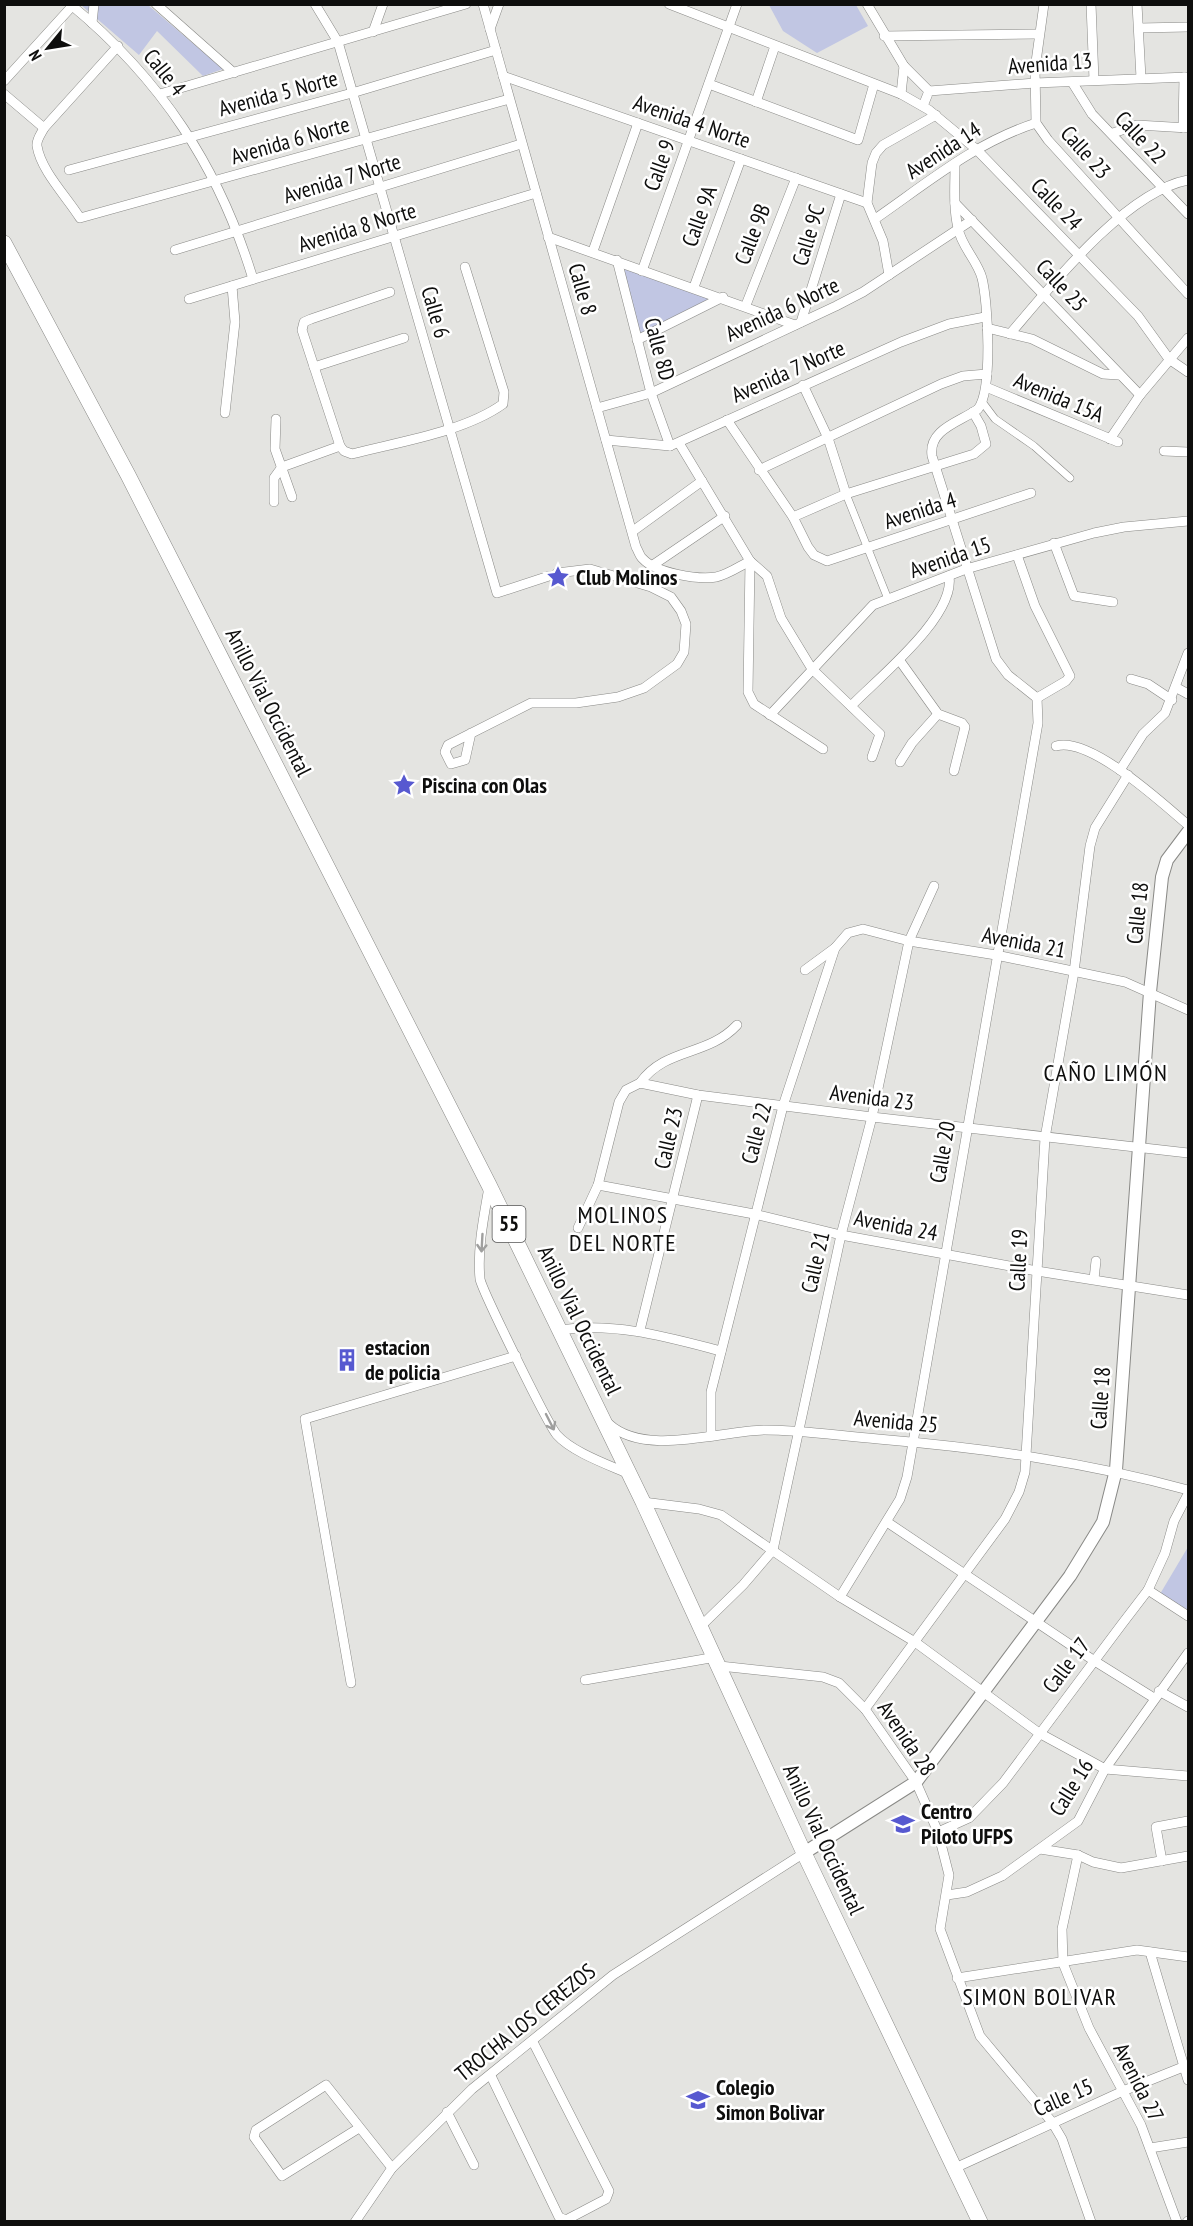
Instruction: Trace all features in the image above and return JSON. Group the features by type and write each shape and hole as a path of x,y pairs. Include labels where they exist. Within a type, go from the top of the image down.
{"highway":[{"name":"Anillo Vial Occidental","path":"4,243 128,475 489,1185 643,1502 718,1661 804,1853 980,2222"}],"street":[{"path":"92,23 94,4"},
{"path":"156,4 234,73"},
{"path":"373,32 382,4"},
{"path":"160,94 466,4"},
{"name":"Calle 8","path":"483,4 633,531 643,560 653,565"},
{"path":"490,29 499,4"},
{"name":"Calle 24","path":"669,4 901,94 936,115 976,149 1080,256 1149,329 1169,359"},
{"name":"Calle 9","path":"642,271 737,4"},
{"path":"867,4 884,36 904,66 929,91 923,106"},
{"name":"Calle 23","path":"1044,4 1038,34 1035,83 1036,123 1048,140 1188,294"},
{"path":"1091,4 1094,80"},
{"path":"1137,4 1142,78"},
{"path":"4,81 72,5"},
{"name":"Calle 4","path":"72,5 118,46 160,94 189,136 215,181 238,231 253,279"},
{"path":"318,6 338,42"},
{"path":"1139,28 1188,27"},
{"path":"884,36 1038,34"},
{"name":"Calle 6","path":"338,42 496,593 553,575 590,570 651,587 671,597 681,611 686,624 684,652 676,664 662,677 633,693 597,701 531,703 471,733"},
{"path":"4,94 44,128 118,46"},
{"path":"756,102 776,46"},
{"name":"Avenida 5 Norte","path":"69,170 352,93 496,50"},
{"path":"901,94 904,66"},
{"name":"Avenida 4 Norte","path":"503,75 867,203"},
{"path":"1113,133 1137,125 1186,128 1186,77"},
{"name":"Avenida 13","path":"929,91 1035,83 1186,77"},
{"name":"Calle 22","path":"1072,82 1092,114 1113,133 1163,190 1188,214"},
{"path":"709,84 858,140 874,84"},
{"name":"Avenida 6 Norte","path":"44,128 37,146 48,170 80,218 509,99"},
{"path":"889,275 875,219 867,203 876,153 883,145 936,115"},
{"path":"593,251 638,123"},
{"name":"Avenida 14","path":"875,219 976,149 1005,134 1036,123"},
{"name":"Avenida 7 Norte","path":"175,250 521,144"},
{"name":"Calle 9A","path":"694,287 741,159"},
{"path":"955,164 958,230 982,277 987,328 986,387 983,403 934,438 931,447 966,569 996,659 1008,675 1037,698 1066,681 1070,676 1035,606 1017,555"},
{"name":"Calle 9B","path":"746,305 796,178"},
{"path":"1010,334 1118,217 1163,190 1188,180"},
{"name":"Avenida 8 Norte","path":"189,299 536,193"},
{"name":"Calle 9C","path":"798,323 841,194"},
{"name":"Calle 25","path":"955,203 1140,395"},
{"name":"Avenida 6 Norte","path":"597,408 651,393 854,297 972,220"},
{"path":"548,237 798,323"},
{"name":"Calle 8D","path":"617,260 651,393 675,445 725,516 750,561 767,576 781,618 812,669 880,734 872,757"},
{"path":"390,292 303,322 302,330 340,446 344,452 352,454 449,428 490,413 503,404 504,392 465,267"},
{"path":"225,413 235,321 231,286"},
{"path":"637,339 723,297"},
{"name":"Avenida 7 Norte","path":"675,445 802,385 927,332 985,317"},
{"path":"987,328 1032,339 1103,374 1119,375"},
{"path":"314,367 404,338"},
{"path":"1140,395 1188,338"},
{"path":"1169,359 1188,372"},
{"path":"759,470 954,379 987,374"},
{"path":"802,385 828,438 846,494 888,599"},
{"name":"Avenida 15A","path":"986,387 1114,441 1140,395"},
{"path":"983,403 995,419 1034,446 1070,478"},
{"path":"727,420 793,517 846,494 974,454 986,444 981,426 973,412"},
{"path":"276,419 275,449 292,497"},
{"path":"606,440 675,445"},
{"path":"274,502 273,478 282,466 340,446"},
{"path":"1164,451 1188,452"},
{"path":"633,531 702,482"},
{"name":"Avenida 4","path":"793,517 808,547 820,559 834,560 1030,493"},
{"path":"725,516 653,565 669,573 717,577 750,561 748,692 754,704 823,749"},
{"name":"Avenida 15","path":"770,715 866,611 888,599 966,569 1054,543 1109,529 1188,521"},
{"path":"1054,543 1074,596 1113,602"},
{"path":"851,706 883,673 900,661 920,639 950,593 949,576"},
{"path":"1124,772 1143,734 1165,713 1177,688 1188,654"},
{"path":"900,661 938,714 962,723 965,728 954,771"},
{"path":"1131,679 1148,684 1172,700"},
{"path":"1177,688 1188,694"},
{"name":"Calle 20","path":"840,1597 900,1499 912,1442 1038,723 1037,698"},
{"path":"900,762 912,743 938,714"},
{"path":"1056,746 1075,746 1124,772 1188,825"},
{"name":"Calle 19","path":"865,1709 1005,1519 1019,1492 1027,1454 1045,1138 1074,972 1090,846 1095,828 1124,772"},
{"name":"Calle 18","path":"804,1853 916,1782 1070,1576 1100,1528 1116,1470 1150,992 1163,868 1188,832"},
{"name":"Calle 21","path":"701,1626 743,1585 772,1550 841,1235 872,1117 909,941 934,886"},
{"name":"Avenida 21","path":"848,933 863,929 909,941 996,955 1125,982 1188,1010"},
{"name":"Calle 22","path":"711,1436 711,1392 783,1106 835,948 848,933"},
{"path":"805,970 835,948"},
{"path":"578,1228 598,1185 619,1102 626,1090 640,1083 656,1065 718,1042 737,1025"},
{"name":"Avenida 23","path":"640,1083 698,1095 783,1106 1188,1153"},
{"name":"Calle 23","path":"640,1330 674,1200 698,1095"},
{"path":"489,1185 483,1224 480,1280 516,1356 557,1435 585,1454 629,1474"},
{"name":"Avenida 24","path":"598,1185 754,1214 841,1235 1037,1271 1188,1295"},
{"path":"1094,1279 1096,1261"},
{"path":"560,1330 594,1328 640,1330 721,1351"},
{"path":"351,1683 305,1419 516,1356"},
{"name":"Avenida 25","path":"603,1418 617,1431 639,1437 674,1441 762,1430 1027,1454 1116,1470 1188,1492"},
{"name":"Calle 17","path":"938,1832 969,1818 983,1805 1148,1590 1161,1561 1174,1521 1188,1492"},
{"path":"643,1502 699,1509 721,1515 840,1597 915,1642 1039,1733 1105,1769 1152,1775 1188,1776"},
{"path":"886,1522 1093,1660 1157,1694 1188,1707"},
{"path":"1148,1590 1188,1616"},
{"name":"Calle 16","path":"947,1895 967,1892 1002,1876 1078,1821 1105,1769 1188,1653"},
{"name":"Avenida 28","path":"585,1680 718,1661 823,1677 839,1683 865,1709 916,1782 938,1832 948,1875 947,1895 940,1915 940,1929 980,2036 1052,2122 1072,2161 1091,2222"},
{"path":"1162,1861 1156,1827 1188,1821"},
{"path":"1040,1850 1078,1855 1093,1862 1121,1868 1188,1856"},
{"name":"TROCHA LOS CEREZOS","path":"355,2222 392,2168 447,2112 613,1975 804,1853"},
{"path":"1063,1963 1062,1929 1078,1855"},
{"path":"957,1978 1137,1950 1188,1957"},
{"path":"1150,1952 1186,2066 1188,2080"},
{"name":"Avenida 27","path":"1063,1963 1089,2028 1150,2148 1177,2222"},
{"path":"491,2076 559,2217 566,2220 606,2199 609,2191 534,2042"},
{"name":"Calle 15","path":"955,2168 1052,2122 1186,2066"},
{"path":"359,2128 282,2176 254,2137 256,2130 326,2085 392,2168"},
{"path":"447,2112 474,2165"},
{"path":"1150,2148 1188,2142"}],"shaded area":[{"path":"81,5 148,5 223,69 203,76 157,31 139,55"},
{"path":"769,5 856,5 868,26 817,53 783,31"},
{"path":"624,269 715,298 639,334"},
{"path":"1188,1547 1188,1612 1160,1594"}],"place":[{"name":"Club Molinos","path":"558,577"},
{"name":"Piscina con Olas","path":"404,785"},
{"name":"estacion de policia","path":"347,1360"},
{"name":"Centro Piloto UFPS","path":"903,1824"},
{"name":"Colegio Simon Bolivar","path":"698,2100"}],"district":[{"name":"CAÑO LIMÓN","path":"1106,1073"},
{"name":"MOLINOS DEL NORTE","path":"623,1229"},
{"name":"SIMON BOLIVAR","path":"1040,1997"}]}
